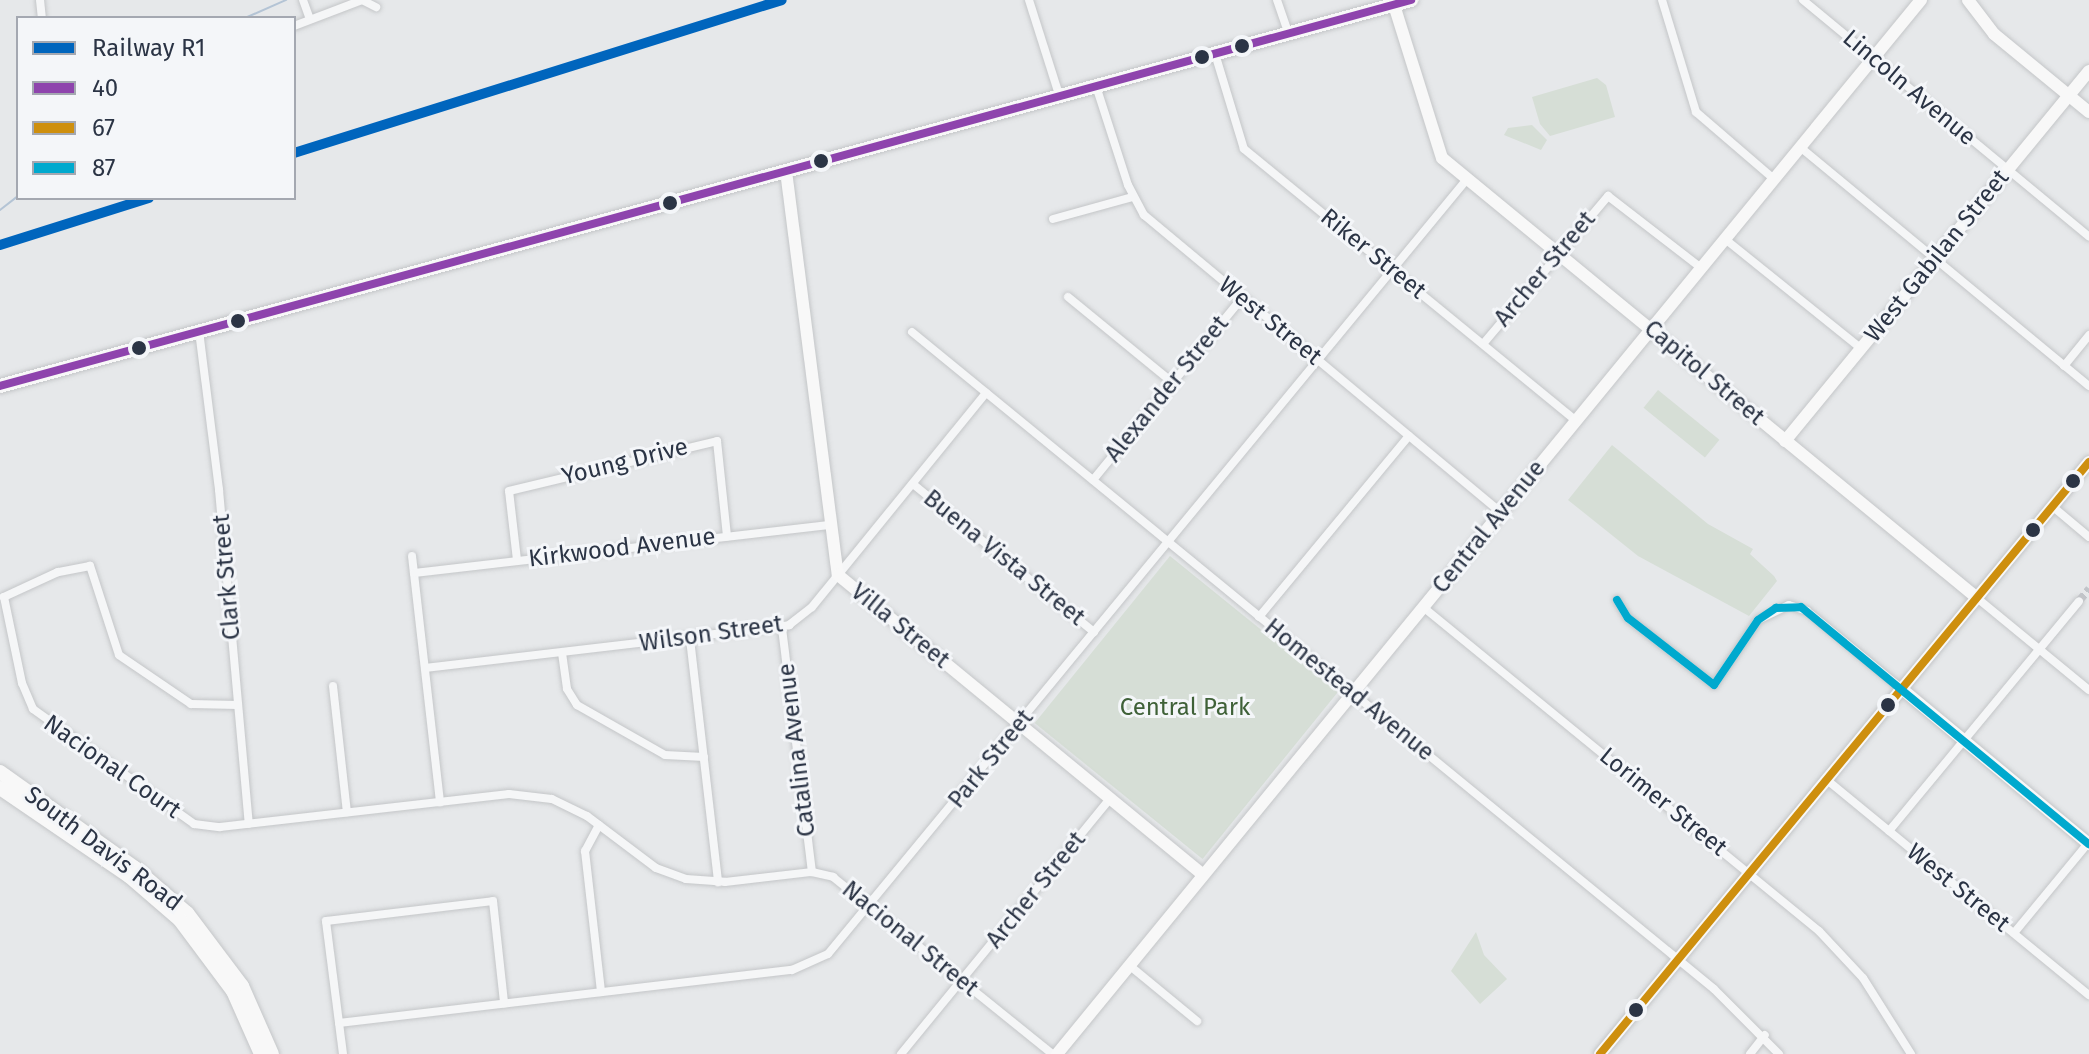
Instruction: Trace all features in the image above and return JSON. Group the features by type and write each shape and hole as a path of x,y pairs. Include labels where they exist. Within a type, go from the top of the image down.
{"main road":[{"path":"0,386 1216,57 1411,0"},
{"path":"0,765 21,795"},
{"name":"South Davis Road","path":"0,772 21,795 129,876 180,920 233,991 261,1054"},
{"path":"0,789 21,795"},
{"name":"South Davis Road","path":"21,795 155,883 187,913 242,986 272,1054"}],"street":[{"path":"303,0 310,19"},
{"path":"296,25 362,0 376,7"},
{"path":"1029,0 1060,99"},
{"path":"1277,0 1289,36"},
{"path":"1662,0 1698,115 1774,179"},
{"name":"Lincoln Avenue","path":"1803,0 2089,237"},
{"name":"Central Avenue","path":"1055,1054 1921,0"},
{"path":"1968,0 1994,34 2089,112"},
{"name":"Capitol Street","path":"1394,5 1442,158 2089,690"},
{"name":"Riker Street","path":"1216,57 1244,149 1575,420"},
{"name":"West Gabilan Street","path":"1785,441 2089,71"},
{"name":"West Street","path":"1097,89 1133,197 1155,226 1501,512"},
{"path":"1800,147 2089,386"},
{"name":"Villa Street","path":"786,171 829,525 838,575 1203,875"},
{"name":"Park Street","path":"339,1023 800,968 834,949 1467,179"},
{"name":"Archer Street","path":"1483,344 1608,196 1701,268"},
{"path":"1053,219 1133,197"},
{"path":"1725,239 1862,349"},
{"path":"1068,297 1173,383"},
{"name":"Alexander Street","path":"1093,480 1242,298"},
{"name":"Clark Street","path":"199,330 249,824"},
{"name":"Homestead Avenue","path":"912,332 1678,961 1765,1035 1779,1054"},
{"path":"2064,366 2089,335"},
{"name":"Wilson Street","path":"425,668 782,628 806,614 986,393"},
{"path":"1259,617 1409,436"},
{"name":"Young Drive","path":"517,560 509,491 717,441 727,536"},
{"path":"1600,1054 2089,462"},
{"name":"Buena Vista Street","path":"913,484 1094,632"},
{"path":"2052,506 2089,537"},
{"name":"Kirkwood Avenue","path":"414,573 829,525"},
{"path":"412,556 440,802"},
{"name":"Nacional Court","path":"238,705 191,704 119,655 90,566 58,572 4,597 24,691 42,719 189,821 213,827 249,824"},
{"path":"1617,600 1639,627 1714,685 1758,620 1789,605 1807,611 2089,843 2014,933"},
{"path":"1889,831 2079,601"},
{"name":"Lorimer Street","path":"1423,607 1749,873 1850,962 1911,1054"},
{"name":"Catalina Avenue","path":"782,628 812,872"},
{"path":"690,639 718,882"},
{"path":"562,653 567,689 577,705 665,755 704,757"},
{"path":"333,686 347,812"},
{"name":"West Street","path":"1827,780 2089,995"},
{"name":"Nacional Street","path":"249,824 440,802 532,795 566,804 666,873 718,882 812,872 839,881 1055,1054"},
{"name":"Archer Street","path":"901,1054 1110,799"},
{"path":"599,825 585,851 601,992"},
{"path":"343,1054 326,921 493,901 504,1003"},
{"path":"1130,966 1197,1021"},
{"path":"1750,1054 1765,1035"}],"green space":[{"path":"1597,78 1606,85 1615,117 1550,136 1540,124 1532,97"},
{"path":"1532,125 1547,140 1541,150 1504,135 1508,128"},
{"path":"1658,390 1719,440 1705,458 1644,408"},
{"path":"1612,445 1708,524 1753,549 1750,554 1777,581 1749,616 1638,556 1568,500"},
{"name":"Central Park","path":"1170,556 1338,692 1203,859 1035,723"},
{"path":"1476,932 1484,955 1507,979 1480,1004 1451,971"}],"waterway":[{"path":"250,16 286,0"},
{"path":"0,210 16,198"}],"tunnel":[{"path":"2079,601 2089,589"}],"rail line":[{"name":"R1","path":"296,152 782,0"},
{"name":"R1","path":"0,245 143,200"}],"transit line":[{"name":"40","path":"0,386 1411,0"},
{"name":"67","path":"1600,1054 2089,462"},
{"name":"87","path":"1617,600 1628,618 1714,685 1758,620 1776,608 1801,607 2089,844"}]}
